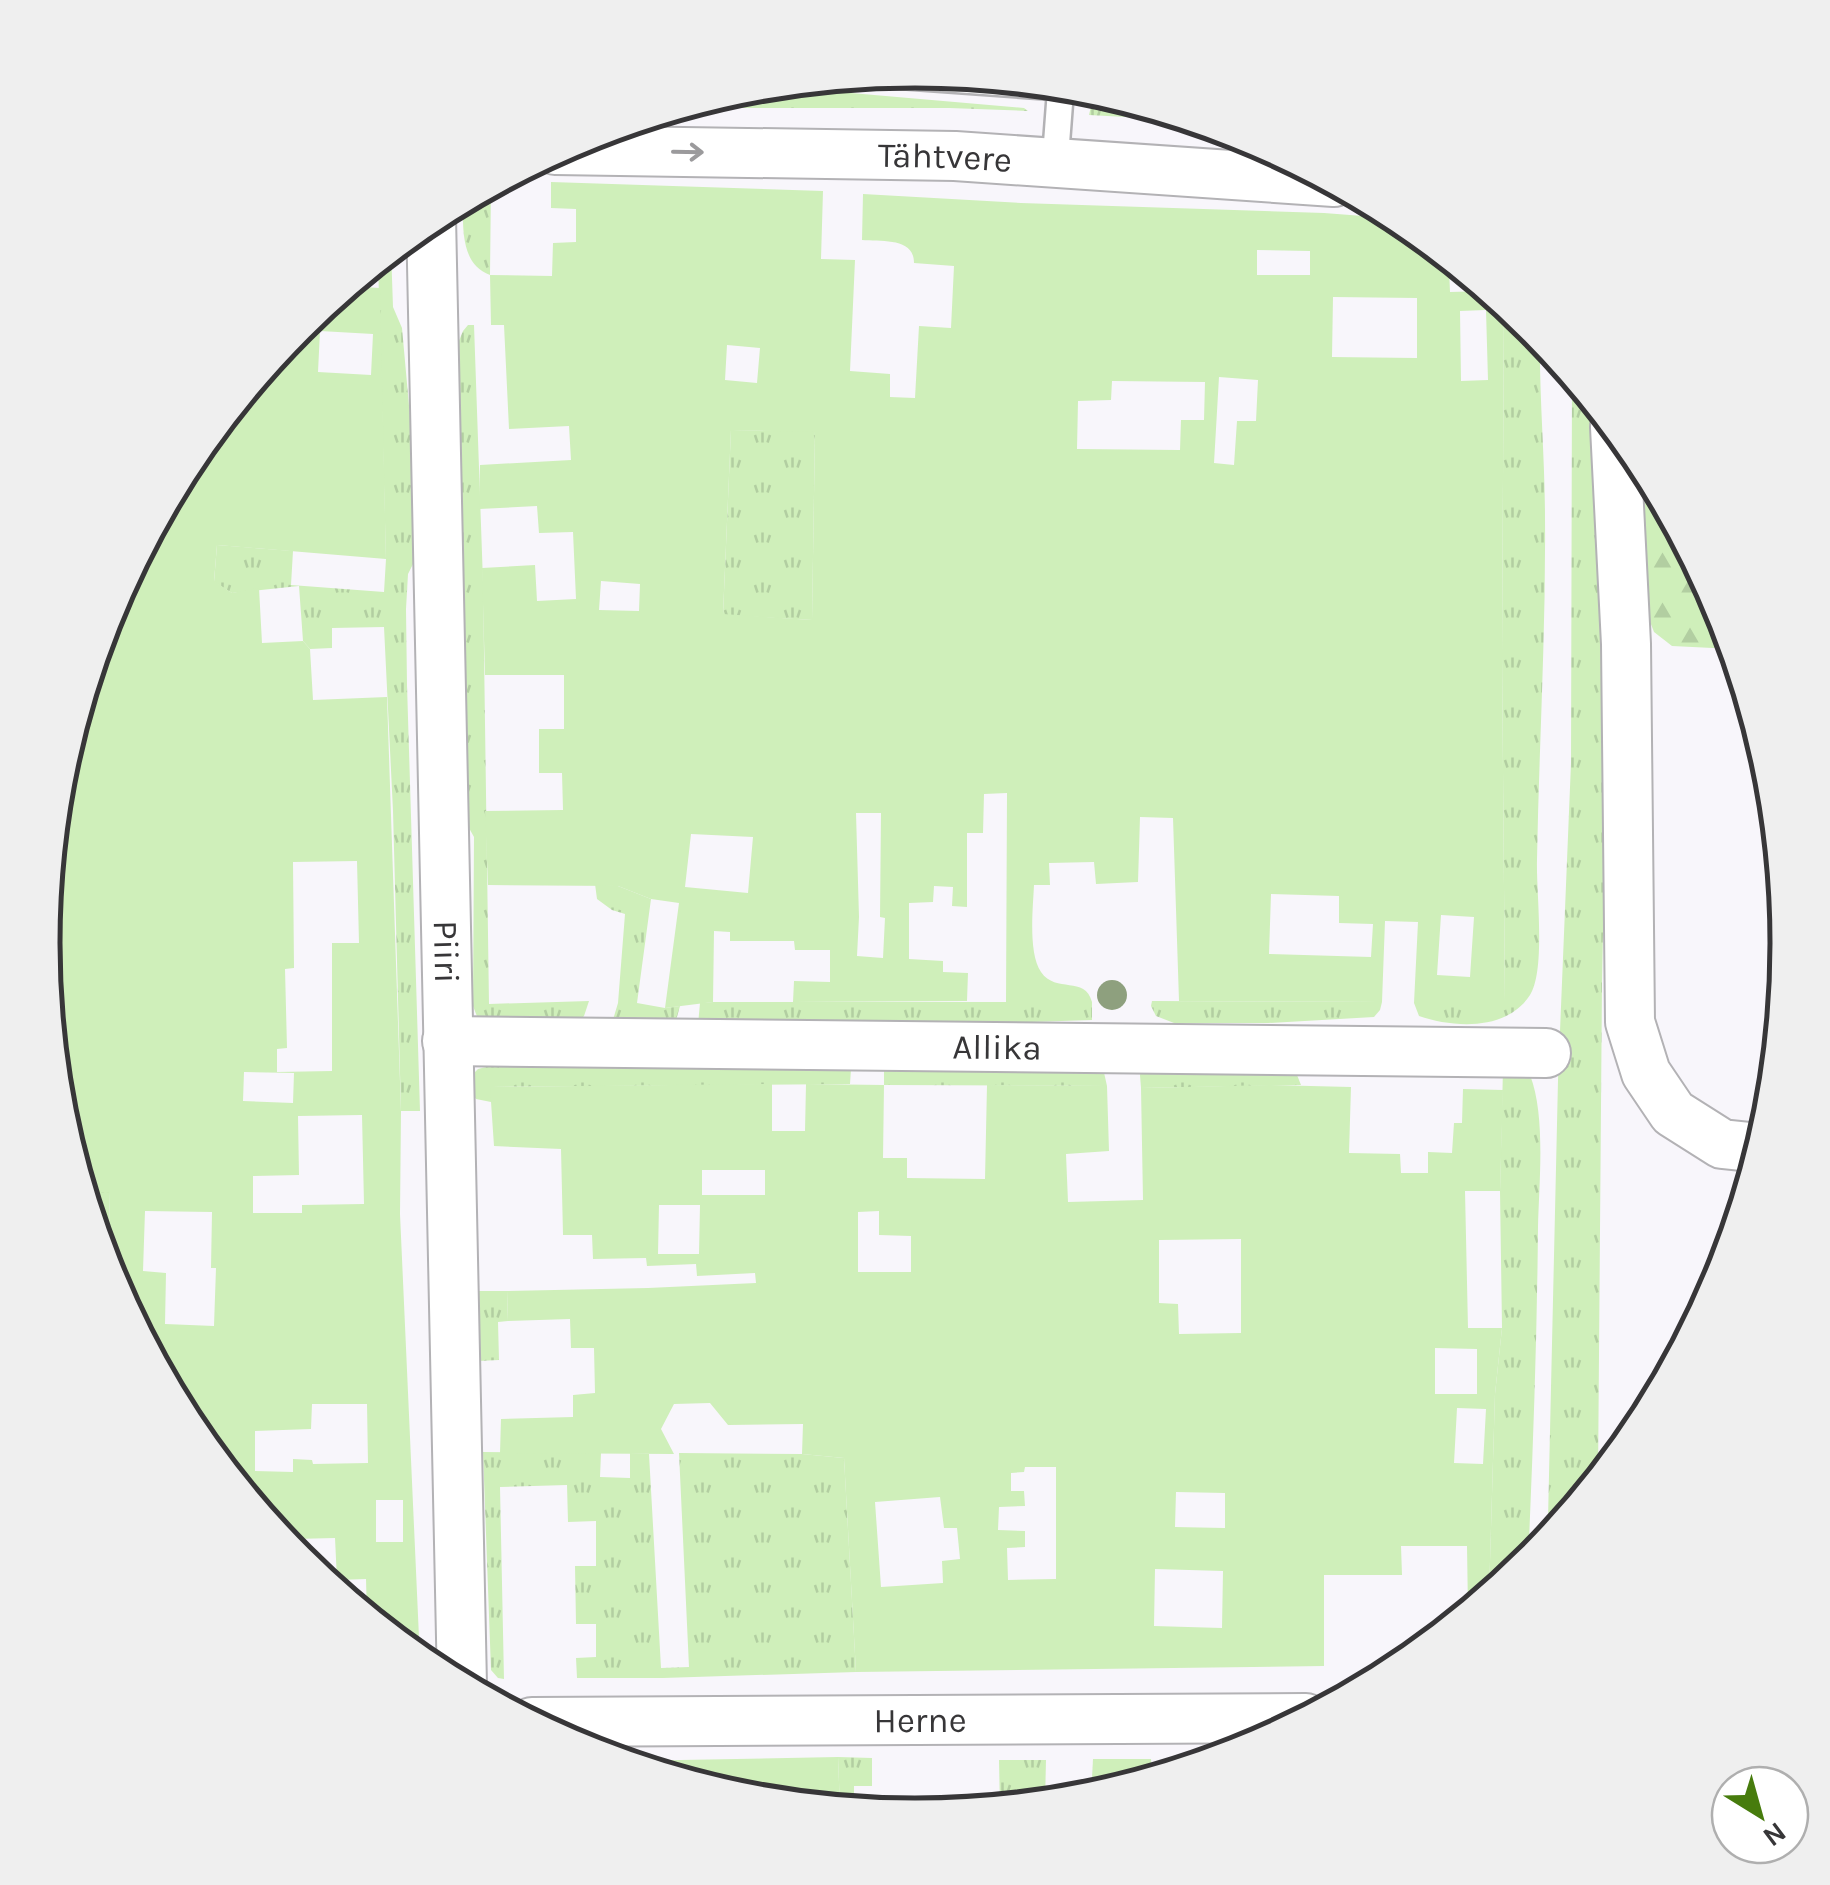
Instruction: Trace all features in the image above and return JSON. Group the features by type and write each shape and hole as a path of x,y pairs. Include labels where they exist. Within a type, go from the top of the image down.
{"street":[{"name":"Tähtvere","path":"594,151 955,156 1300,180"},
{"name":"Piiri","path":"431,238 462,1667"},
{"path":"1616,454 1626,644 1630,1022 1646,1073 1673,1113 1722,1144 1745,1146"},
{"name":"Allika","path":"447,1041 1546,1053"},
{"name":"Herne","path":"565,1722 1273,1718"}],"lane":[{"path":"1055,163 1059,100"}],"green space":[{"path":"835,92 1028,111 731,108"},
{"path":"1091,106 1138,118 1089,115"},
{"path":"551,182 823,191 821,259 855,260 850,371 890,374 890,397 915,398 919,326 951,328 954,266 914,263 913,255 903,245 862,240 863,194 1365,216 1449,276 1450,292 1469,291 1479,300 1504,323 1505,1003 1414,1003 1418,922 1385,921 1382,1002 1179,1001 1173,818 1140,817 1138,882 1096,884 1094,862 1049,863 1050,885 1034,885 1032,918 1037,964 1047,978 1083,989 1092,1002 1006,1002 1007,793 984,794 983,833 967,833 967,907 952,906 953,887 934,886 933,902 909,903 909,959 943,961 943,972 968,973 967,1001 793,1002 794,981 830,982 830,950 795,950 794,941 730,941 730,932 714,931 713,1002 665,1008 679,903 651,899 618,886 488,885 485,811 563,810 562,773 539,773 539,729 564,729 564,675 485,675 482,568 535,565 537,601 576,599 573,532 539,533 537,506 479,509 480,465 571,460 569,426 509,429 504,325 491,325 490,275 552,276 553,243 576,242 576,209 551,208","holes":["1257,250 1310,251 1310,275 1257,275","1333,297 1417,298 1417,358 1332,357","1486,310 1488,380 1461,381 1460,311","727,345 760,348 757,383 725,380","1219,377 1258,380 1256,421 1237,421 1234,465 1214,463","1112,381 1205,382 1204,420 1181,420 1180,450 1077,449 1078,401 1111,400","731,430 815,432 812,620 723,614","601,581 640,584 639,611 599,610","856,813 881,813 883,958 857,956","691,834 753,837 748,893 685,887","1271,894 1339,896 1339,923 1373,924 1371,957 1269,954","1441,915 1474,917 1470,977 1437,975"]},
{"path":"491,201 490,275 480,270 468,254 464,217"},
{"path":"392,267 393,307 402,328 412,439 415,560 408,574 406,609 420,1111 401,1111 384,627 332,628 332,648 310,649 303,641 299,586 232,593 214,582 217,545 293,551 291,585 384,592 378,278"},
{"path":"367,287 380,288 386,559 217,545 214,581 232,593 259,588 262,643 303,641 310,649 313,700 387,697 401,1111 400,1214 419,1638 367,1598 366,1579 345,1580 337,1572 335,1538 302,1539 204,1418 148,1321 125,1270 109,1228 110,1193 97,1192 89,1164 67,1054 62,998 60,942 67,831 89,721 105,668 148,564 204,467 272,379 310,338","holes":["320,331 373,334 371,375 318,372","357,861 359,943 332,943 332,1071 277,1072 277,1049 287,1048 285,969 294,968 293,862","244,1072 294,1073 293,1103 243,1101","362,1115 364,1204 302,1205 302,1213 253,1213 253,1176 299,1175 298,1116","145,1211 212,1212 211,1268 216,1268 214,1326 165,1324 166,1273 143,1271","312,1404 367,1404 368,1463 313,1464 312,1460 293,1459 293,1472 255,1471 255,1431 311,1429","376,1500 403,1500 403,1542 376,1542"]},
{"path":"1504,323 1540,360 1545,561 1538,968 1530,995 1508,1015 1479,1024 1448,1023 1419,1016 1414,1003 1505,1002"},
{"path":"468,325 474,325 483,582 489,1004 589,1001 578,1022 478,1019 473,1006 474,837 455,803 452,358"},
{"path":"1572,396 1603,435 1608,694 1598,1456 1548,1517 1558,1080 1571,763"},
{"path":"731,430 815,431 812,620 723,615"},
{"path":"1642,493 1682,564 1718,648 1672,646 1654,632 1644,606"},
{"path":"595,884 618,886 651,899 637,1003 665,1008 680,1006 675,1024 612,1023 618,1003 625,914 597,899"},
{"path":"1152,1001 1382,1002 1374,1017 1174,1023 1156,1016"},
{"path":"1092,1002 1092,1020 939,1025 698,1025 700,1003"},
{"path":"501,1063 851,1069 850,1084 491,1087 491,1102 476,1099 471,1093 472,1075 478,1069"},
{"path":"884,1064 1103,1068 1107,1086 884,1085"},
{"path":"1142,1068 1295,1070 1301,1085 1141,1088"},
{"path":"1503,1068 1530,1075 1538,1110 1536,1353 1529,1537 1490,1575 1495,1394 1502,1328"},
{"path":"772,1084 772,1131 805,1131 806,1084 884,1085 883,1158 907,1158 907,1178 985,1179 987,1085 1107,1086 1109,1151 1066,1154 1068,1202 1143,1200 1141,1088 1351,1087 1349,1153 1400,1154 1401,1173 1428,1173 1428,1152 1452,1153 1454,1123 1462,1123 1463,1089 1503,1090 1500,1191 1465,1191 1468,1328 1502,1328 1495,1394 1490,1575 1468,1594 1467,1546 1401,1546 1402,1575 1324,1575 1324,1666 856,1672 844,1458 802,1454 803,1424 728,1425 710,1403 674,1404 661,1429 674,1454 500,1453 501,1419 573,1417 573,1395 595,1393 594,1348 571,1348 570,1319 508,1321 507,1291 756,1283 755,1273 697,1276 696,1264 647,1266 646,1258 593,1259 592,1235 563,1235 561,1149 494,1146 490,1087","holes":["702,1170 765,1170 765,1195 702,1195","659,1205 700,1205 699,1254 658,1254","879,1211 879,1235 911,1236 911,1272 858,1272 858,1212","1241,1239 1241,1333 1179,1334 1178,1304 1159,1303 1159,1240","1435,1348 1477,1349 1477,1394 1435,1394","1457,1408 1486,1409 1483,1464 1454,1463","1025,1467 1056,1467 1056,1579 1008,1580 1007,1548 1025,1547 1025,1531 998,1530 999,1507 1025,1506 1024,1491 1011,1491 1011,1473 1024,1472","1176,1492 1225,1493 1225,1528 1175,1527","940,1497 944,1528 957,1528 960,1559 942,1561 943,1583 881,1587 875,1502","1155,1569 1223,1571 1222,1628 1154,1626"]},
{"path":"97,1192 110,1192 109,1228"},
{"path":"476,1291 507,1291 508,1321 498,1322 499,1360 478,1361"},
{"path":"483,1452 601,1453 600,1477 630,1478 630,1453 649,1454 661,1668 689,1667 679,1453 844,1458 856,1672 577,1678 576,1658 596,1657 596,1624 576,1624 575,1566 596,1566 596,1521 568,1522 567,1485 500,1487 504,1679 498,1678 491,1670"},
{"path":"838,1757 872,1758 872,1786 854,1786 854,1795 839,1794"},
{"path":"838,1757 839,1794 748,1781 668,1760"},
{"path":"1093,1759 1151,1759 1151,1763 1092,1779"},
{"path":"999,1760 1046,1760 1045,1787 1000,1793"}]}
